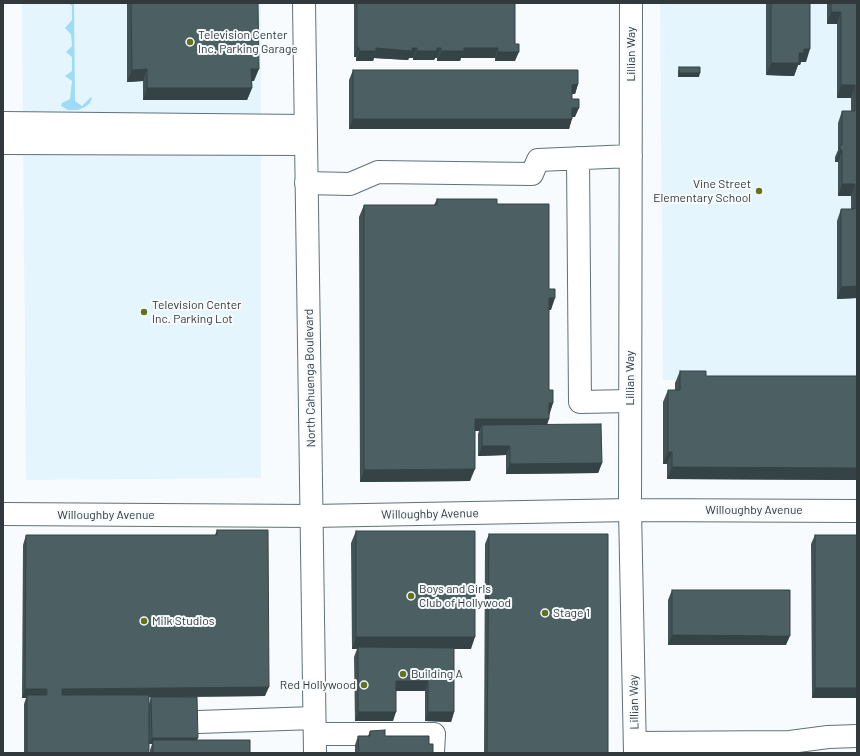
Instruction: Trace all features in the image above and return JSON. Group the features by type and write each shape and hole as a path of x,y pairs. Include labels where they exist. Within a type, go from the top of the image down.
{"street":[{"name":"North Cahuenga Boulevard","path":"304,3 314,735"},
{"name":"Lillian Way","path":"631,3 630,510 635,748"},
{"path":"3,123 305,135"},
{"path":"3,143 305,135"},
{"path":"306,183 350,184 378,172 532,174 538,160 630,156"},
{"path":"578,158 580,402 630,401"},
{"name":"Willoughby Avenue","path":"3,514 312,516 630,510 857,511"},
{"path":"198,722 314,735 434,734 433,753"},
{"path":"635,748 763,748 790,742 828,737 857,736"}],"shaded area":[{"name":"Television Center Inc. Parking Lot","path":"22,3 261,3 261,478 26,480"},
{"path":"68,3 74,3 75,101 82,106 91,97 92,98 90,103 78,110 68,110 61,106 62,103 70,99 72,81 65,76 72,71 72,57 66,52 72,46 71,34 65,28 72,20 72,6"},
{"name":"Vine Street Elementary School","path":"660,3 857,3 857,379 663,380"}],"building":[{"name":"Television Center Inc. Parking Garage","path":"131,3 258,3 259,69 251,69 252,88 147,88 147,69 132,70"},
{"path":"357,3 515,3 515,44 519,44 519,52 498,52 498,48 464,48 464,51 441,51 441,48 437,48 437,51 417,51 417,48 412,48 412,51 376,48 376,51 359,51 359,48 357,48"},
{"path":"771,3 810,3 810,49 804,49 804,53 799,53 799,63 771,63"},
{"path":"831,3 857,3 857,286 841,287 841,209 855,209 855,184 842,184 842,150 840,150 840,145 842,145 842,111 855,111 855,85 841,85 841,12 831,12"},
{"path":"679,67 700,67 700,73 679,73"},
{"path":"353,70 578,70 578,84 572,85 572,99 579,99 579,108 572,108 572,119 353,119"},
{"path":"437,199 497,199 497,204 549,204 549,289 555,289 555,298 549,298 549,390 553,390 553,403 549,403 549,419 475,419 475,469 364,470 364,205 437,205"},
{"path":"680,371 706,371 706,376 857,376 857,468 672,467 672,452 668,452 668,390 680,390"},
{"path":"601,424 602,463 510,464 510,446 482,446 482,425"},
{"name":"Milk Studios","path":"217,530 268,530 269,687 62,689 62,695 149,695 149,753 27,753 27,695 47,695 47,689 25,689 26,535 217,535"},
{"name":"Boys and Girls Club of Hollywood","path":"356,531 475,531 475,637 356,637"},
{"name":"Stage 1","path":"489,534 608,534 608,753 487,753"},
{"path":"815,535 857,535 857,688 815,688"},
{"path":"672,590 790,590 790,636 672,635"},
{"name":"Building A","path":"358,647 454,648 454,712 428,712 428,681 396,681 396,712 358,712"},
{"path":"151,697 197,697 198,738 152,738"},
{"path":"385,730 385,736 429,736 429,744 433,744 433,753 355,753 359,751 358,736 370,736 370,731"},
{"path":"153,740 250,740 250,753 153,753"}],"place":[{"name":"Television Center Inc. Parking Garage","path":"190,42"},
{"name":"Vine Street Elementary School","path":"759,191"},
{"name":"Television Center Inc. Parking Lot","path":"144,312"},
{"name":"Boys and Girls Club of Hollywood","path":"411,596"},
{"name":"Stage 1","path":"545,613"},
{"name":"Milk Studios","path":"144,621"},
{"name":"Building A","path":"403,674"},
{"name":"Red Hollywood","path":"364,685"}]}
